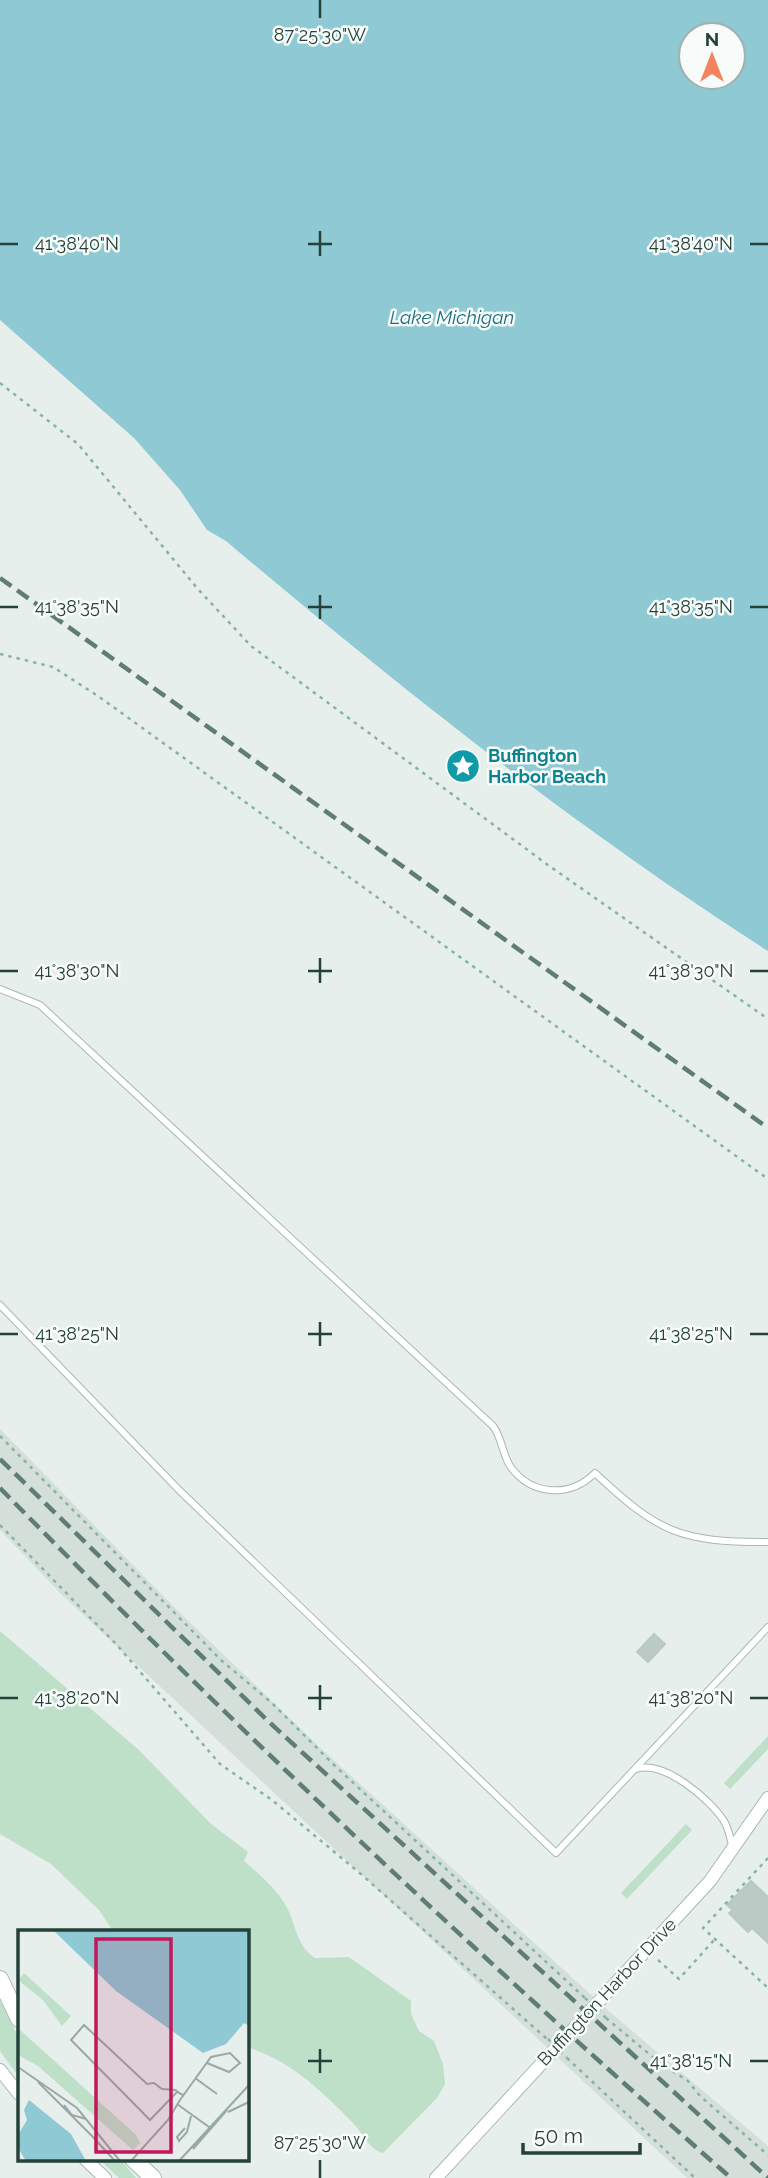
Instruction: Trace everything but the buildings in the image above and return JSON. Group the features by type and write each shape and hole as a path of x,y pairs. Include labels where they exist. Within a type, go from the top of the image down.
{"street":[{"name":"Buffington Harbor Drive","path":"436,2178 710,1881 734,1851 768,1798"},
{"path":"0,1979 18,2017"},
{"path":"0,2070 18,2093"},
{"path":"86,2160 106,2178"},
{"path":"134,2160 153,2178"}],"lane":[{"path":"0,989 40,1005 493,1426 507,1459 521,1478 550,1491 566,1490 578,1486 595,1473 641,1515 675,1534 720,1542 768,1542"},
{"path":"0,1305 179,1490 556,1853 768,1626"},
{"path":"635,1769 659,1768 674,1775 723,1820 734,1851"}],"path":[{"path":"0,383 78,444 197,588 250,646 558,872 768,1019"},
{"path":"0,654 53,667 98,696 768,1179"},
{"path":"0,1436 222,1661 272,1703 334,1765 606,2018 660,2063 688,2081 699,2095 768,2155"},
{"path":"0,1525 116,1644 209,1754 272,1800 362,1875 548,2039 695,2178"},
{"path":"768,1858 703,1928 768,1989"},
{"path":"659,1960 679,1979 715,1939"}],"shaded area":[{"path":"0,1429 176,1609 326,1753 611,2013 768,2146 768,2178 687,2178 62,1595 0,1530"}],"green space":[{"path":"0,1631 139,1750 211,1824 248,1852 244,1861 282,1900 308,1953 315,1958 349,1957 411,2001 411,2014 419,2031 434,2041 443,2064 445,2084 437,2098 383,2153 378,2151 329,2099 304,2078 278,2060 248,2047 248,1930 112,1930 99,1910 51,1864 0,1834"},
{"path":"768,1736 768,1749 730,1789 724,1783"},
{"path":"686,1824 692,1830 627,1899 621,1893"},
{"path":"0,2001 18,2036 18,2076 0,2051"},
{"path":"100,2160 121,2160 136,2178 119,2178"}],"water":[{"name":"Lake Michigan","path":"0,0 768,0 768,951 627,856 490,755 357,650 226,541 207,530 180,490 134,438 0,320"}],"railway":[{"path":"0,578 768,1128"},
{"path":"0,1459 269,1722 768,2178"},
{"path":"0,1488 178,1666 359,1840 544,2011 731,2178"}],"place":[{"name":"Buffington Harbor Beach","path":"463,766"}]}
